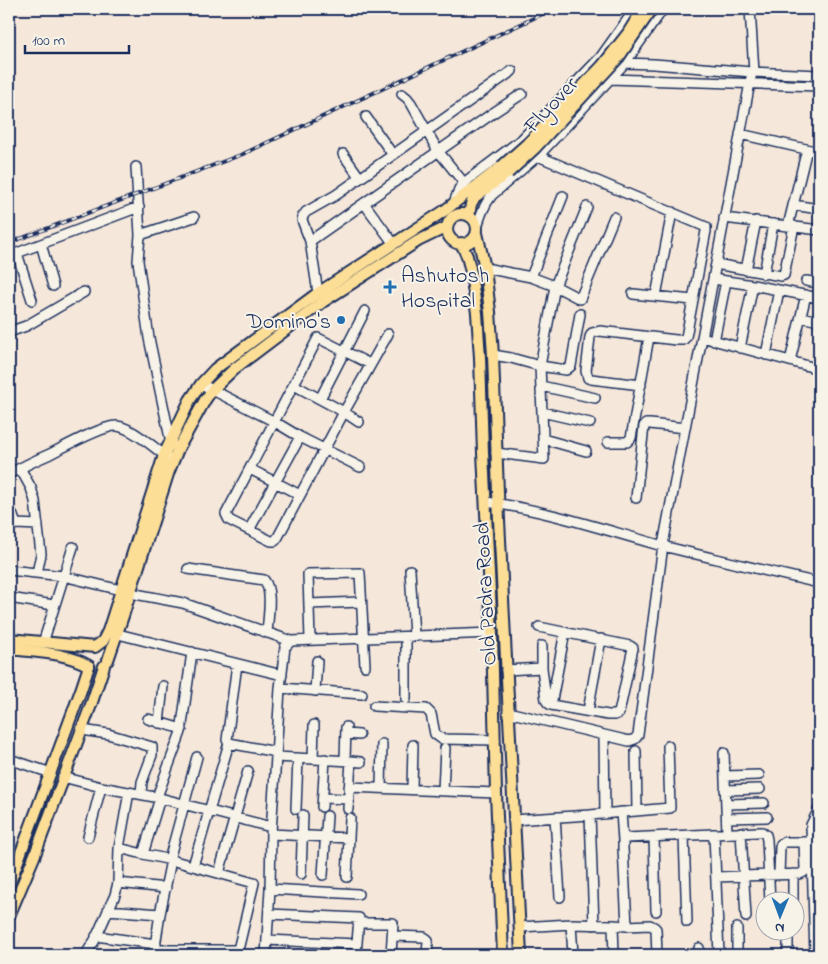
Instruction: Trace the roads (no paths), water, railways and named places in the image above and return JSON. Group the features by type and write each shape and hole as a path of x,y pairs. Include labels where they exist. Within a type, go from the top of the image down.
{"main road":[{"name":"Flyover","path":"469,216 471,204 480,188 528,143 616,49 643,9"},
{"name":"Flyover","path":"174,447 190,400 215,369 318,293 454,204 508,173 535,148 619,57 652,9"},
{"path":"460,214 469,216 475,223 477,230 470,241 461,244 452,240 449,236 448,226 451,218 460,214"},
{"path":"428,221 441,221 448,226"},
{"path":"126,592 164,455 174,447 212,390 234,369 324,301 418,241 448,226"},
{"name":"Old Padra Road","path":"477,230 485,268 493,355 498,504 521,955"},
{"name":"Old Padra Road","path":"461,244 470,268 477,313 492,633 503,955"},
{"path":"9,649 58,654 80,661 94,669 98,669 106,663 113,632 126,592 173,462 174,447"},
{"path":"89,666 86,663 86,656 89,650 95,648 113,632"},
{"path":"9,639 98,647 104,650 108,656 34,857 9,916"},
{"path":"9,885 89,666"}],"street":[{"path":"454,204 459,189 469,179 522,139 594,64 635,9"},
{"path":"477,230 483,208 492,195 538,156 625,63 663,9"},
{"path":"508,712 629,741 635,739 638,735 663,546 753,72 750,9 760,9"},
{"path":"594,64 654,64 819,75"},
{"path":"318,293 310,241 302,220 306,212 336,195 512,71"},
{"path":"610,79 819,86"},
{"path":"402,94 407,98 438,151 464,184"},
{"path":"310,241 522,94"},
{"path":"366,117 392,155"},
{"path":"740,134 819,152"},
{"path":"716,264 764,274 784,275 793,205 807,149"},
{"path":"343,154 360,178"},
{"path":"538,156 706,227 686,337 683,340 600,331 592,333 590,337 586,371 588,378 641,385"},
{"path":"136,167 140,235 138,261 148,338 174,447"},
{"path":"531,277 563,196"},
{"path":"364,203 394,244"},
{"path":"793,205 819,210"},
{"path":"32,300 13,255 138,207"},
{"path":"496,453 544,459 540,366 555,286 587,207"},
{"path":"656,296 672,212"},
{"path":"140,235 194,217"},
{"path":"485,268 531,277 555,286 580,299 614,217"},
{"path":"724,218 819,230"},
{"path":"746,270 756,221"},
{"path":"764,274 773,224"},
{"path":"41,244 53,286"},
{"path":"713,279 819,298"},
{"path":"714,341 726,281"},
{"path":"806,281 819,283"},
{"path":"740,348 753,285"},
{"path":"766,355 779,290"},
{"path":"9,332 26,326 84,292"},
{"path":"633,294 693,300"},
{"path":"790,361 806,295"},
{"path":"320,399 365,311"},
{"path":"493,355 564,371 570,366 580,314"},
{"path":"801,318 819,322"},
{"path":"370,364 318,338 226,514 229,520 271,541 278,538 344,412 388,334"},
{"path":"608,442 627,442 631,438 649,337"},
{"path":"702,337 766,355 819,367"},
{"path":"201,384 360,467"},
{"path":"294,385 359,422"},
{"path":"541,386 595,398"},
{"path":"542,412 590,423"},
{"path":"636,498 644,426 650,424 685,428"},
{"path":"9,474 79,439 117,426 133,432 173,462"},
{"path":"249,530 300,436"},
{"path":"543,439 586,451"},
{"path":"20,468 33,495 38,525 41,554 37,573"},
{"path":"250,468 300,495"},
{"path":"486,502 572,520 663,546 819,583"},
{"path":"9,507 13,516 12,524 38,525"},
{"path":"43,643 73,547"},
{"path":"9,570 63,576 183,604 291,641 492,633"},
{"path":"188,570 264,580 269,592 267,633"},
{"path":"406,699 410,637 410,570"},
{"path":"310,640 308,574 360,573 365,666"},
{"path":"9,598 54,605"},
{"path":"309,604 361,602"},
{"path":"539,626 601,639 632,648 619,713 608,715 548,703 542,668 542,646"},
{"path":"113,632 282,675"},
{"path":"552,705 565,632"},
{"path":"588,711 601,639"},
{"path":"266,955 271,830 280,688 285,646 291,641"},
{"path":"143,854 182,729 192,652"},
{"path":"315,691 317,661"},
{"path":"236,664 226,737 229,742 298,758 362,762"},
{"path":"506,670 542,668"},
{"path":"159,723 163,686"},
{"path":"280,688 362,694"},
{"path":"374,706 426,709 431,714 435,734 448,740 495,740"},
{"path":"148,719 182,729"},
{"path":"313,759 314,726"},
{"path":"82,730 108,734 152,747 152,755 142,782 141,794"},
{"path":"347,877 349,787 346,731 360,735"},
{"path":"604,735 605,814"},
{"path":"193,866 229,742"},
{"path":"381,788 382,744"},
{"path":"412,790 414,745"},
{"path":"513,820 670,808 668,746"},
{"path":"443,791 445,748"},
{"path":"636,751 637,811"},
{"path":"724,753 727,833"},
{"path":"155,950 170,860 197,756"},
{"path":"298,758 299,812 302,836 301,874"},
{"path":"9,759 51,773"},
{"path":"325,760 323,803 349,799"},
{"path":"219,873 248,771"},
{"path":"725,776 759,774"},
{"path":"63,777 235,817 271,830 302,836 348,838"},
{"path":"88,837 101,786"},
{"path":"349,787 496,793"},
{"path":"725,790 760,789"},
{"path":"88,955 88,951 115,895 118,883 119,848 129,792"},
{"path":"726,804 764,803"},
{"path":"716,877 800,874 804,872 808,842 819,810"},
{"path":"621,812 627,926"},
{"path":"590,815 594,925"},
{"path":"323,875 327,816"},
{"path":"556,817 560,897"},
{"path":"726,818 767,817"},
{"path":"741,832 746,917"},
{"path":"623,841 626,838 762,832 766,835 767,840 770,892"},
{"path":"714,834 719,955"},
{"path":"684,836 687,922"},
{"path":"654,837 656,911"},
{"path":"779,874 781,844 784,842 808,842"},
{"path":"808,842 815,955"},
{"path":"96,936 155,950 238,950 254,883 119,848"},
{"path":"793,874 793,892"},
{"path":"118,883 166,888"},
{"path":"270,889 358,894"},
{"path":"108,910 160,914"},
{"path":"269,914 358,918 356,955"},
{"path":"358,924 393,923 391,955"},
{"path":"571,924 572,955"},
{"path":"520,926 571,924 650,925 656,929 657,955"},
{"path":"613,925 614,955"},
{"path":"737,928 737,955"},
{"path":"392,936 424,937 428,941 427,955"},
{"path":"267,940 357,944"},
{"path":"788,942 788,955"}],"railway":[{"path":"9,243 243,154 553,9"}],"place":[{"name":"Ashutosh Hospital","path":"390,287"},
{"name":"Domino's","path":"341,320"}]}
